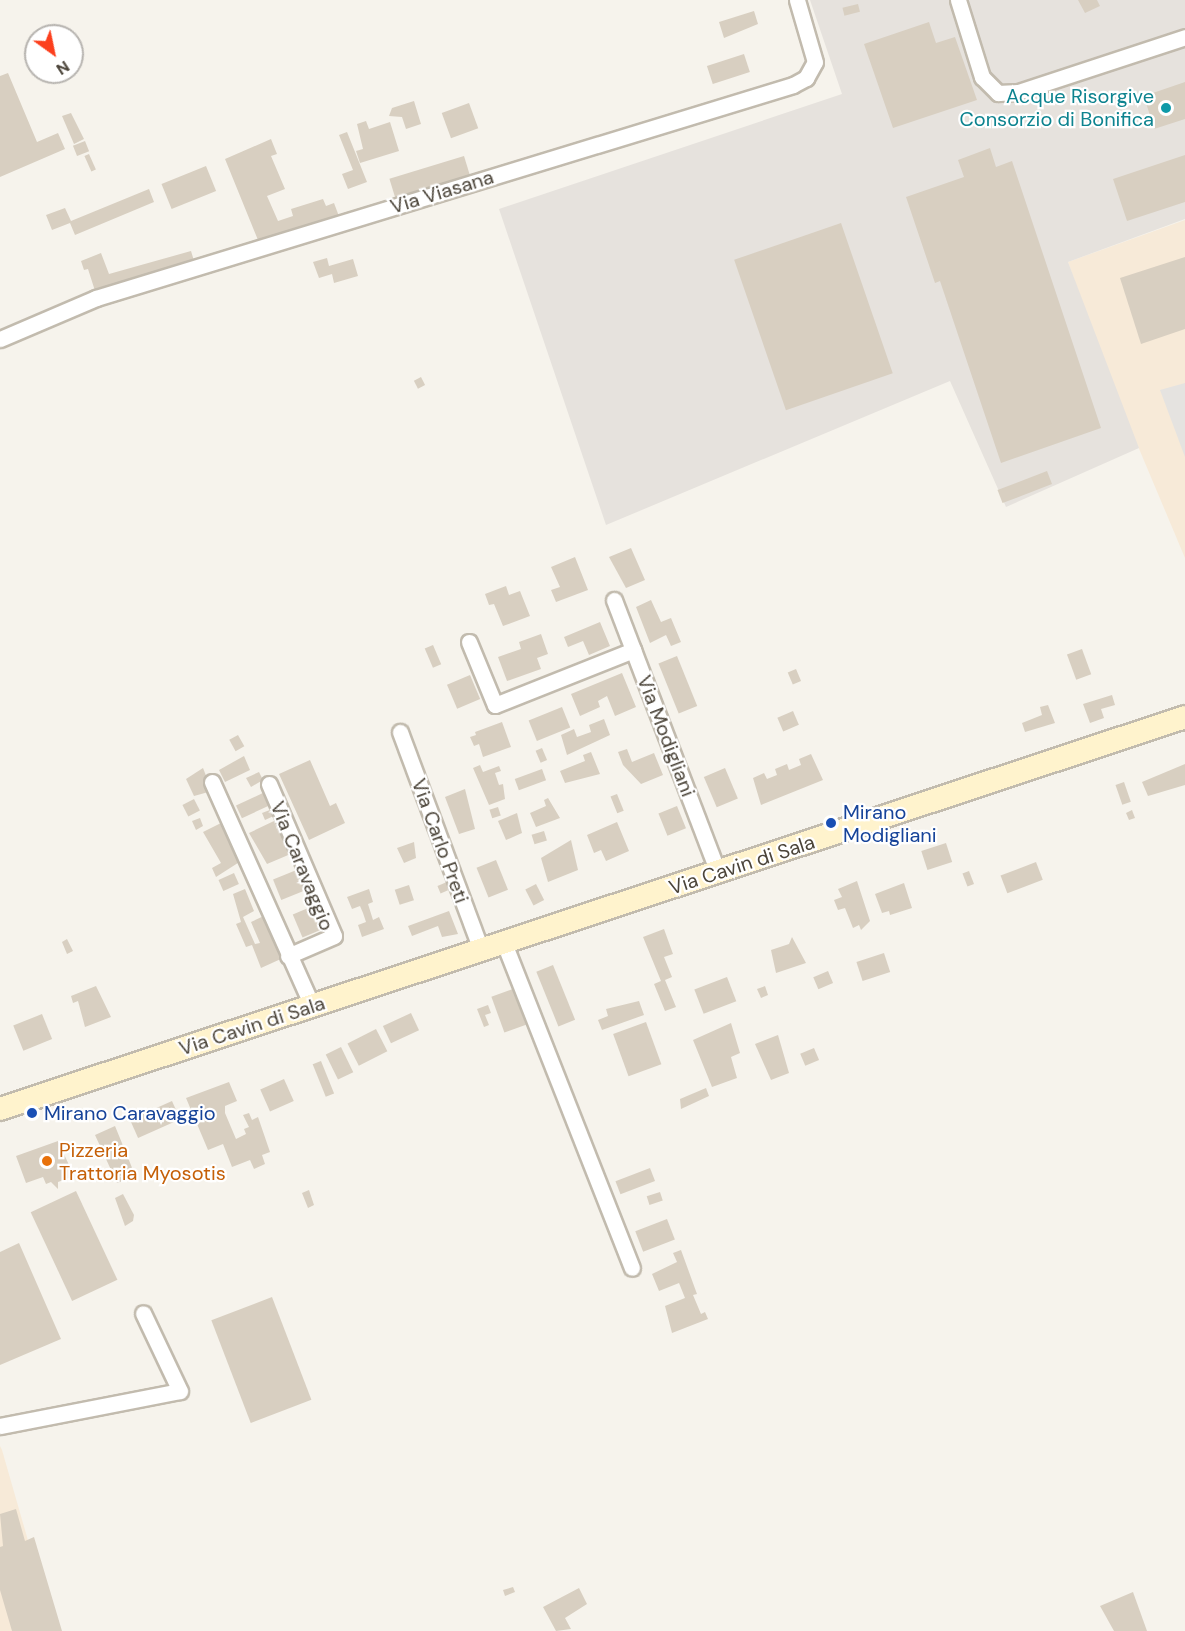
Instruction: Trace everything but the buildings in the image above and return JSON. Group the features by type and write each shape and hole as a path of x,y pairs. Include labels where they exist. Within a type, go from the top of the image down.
{"main road":[{"name":"Via Cavin di Sala","path":"0,1109 1185,717"}],"street":[{"name":"Via Viasana","path":"0,339 96,298 793,85 806,78 815,62 797,0"},
{"path":"958,0 982,77 998,93 1018,92 1185,37"},
{"name":"Via Modigliani","path":"614,600 718,873"},
{"path":"469,642 495,705 633,650"},
{"name":"Via Carlo Preti","path":"400,732 480,950"},
{"path":"212,782 312,1006"},
{"name":"Via Caravaggio","path":"269,784 334,936 288,956"},
{"path":"504,943 632,1268"},
{"path":"0,1426 180,1391 143,1313"}],"shaded area":[{"path":"810,0 1185,0 1185,219 1068,262 1139,448 1006,507 950,381 606,525 499,209 842,94"},
{"path":"1185,220 1185,558 1108,375 1068,262"},
{"path":"1185,383 1185,457 1160,390"},
{"path":"0,1446 2,1450 54,1631 0,1631"}],"place":[{"name":"Acque Risorgive Consorzio di Bonifica","path":"1166,108"},
{"name":"Mirano Modigliani","path":"831,823"},
{"name":"Mirano Caravaggio","path":"32,1113"},
{"name":"Pizzeria Trattoria Myosotis","path":"47,1161"}]}
